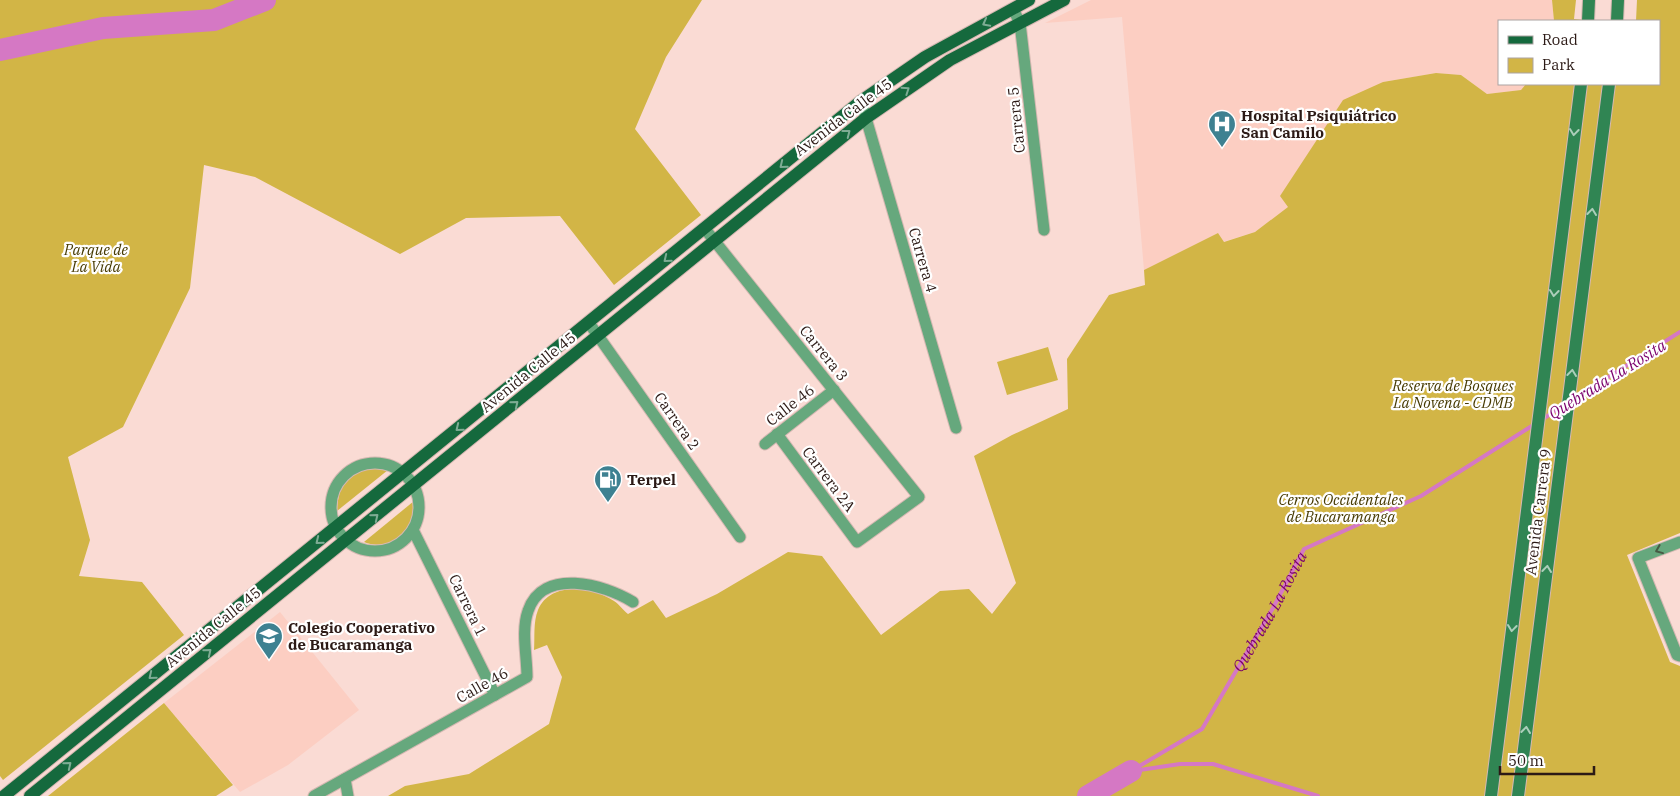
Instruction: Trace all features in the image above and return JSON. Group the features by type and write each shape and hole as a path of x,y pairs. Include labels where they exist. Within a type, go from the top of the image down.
{"main road":[{"name":"Avenida Calle 45","path":"4,796 861,101 925,57 1029,0"},
{"name":"Avenida Calle 45","path":"30,796 866,118 950,60 1064,0"},
{"path":"1588,20 1589,0"},
{"path":"1617,20 1618,0"},
{"name":"Avenida Carrera 9","path":"1491,796 1580,85"},
{"name":"Avenida Carrera 9","path":"1518,796 1609,85"}],"street":[{"name":"Carrera 5","path":"1012,9 1020,23 1044,230"},
{"name":"Carrera 4","path":"861,101 956,428"},
{"name":"Carrera 3","path":"705,229 919,497 857,542"},
{"name":"Carrera 2","path":"589,323 740,537"},
{"name":"Calle 46","path":"764,444 834,390"},
{"name":"Carrera 2A","path":"777,434 857,542"},
{"path":"374,462 395,467 414,486 418,494 418,518 413,530 402,542 386,550 364,550 346,541 335,528 330,507 332,495 336,484 344,474 353,468 374,462"},
{"name":"Carrera 1","path":"413,530 495,695"},
{"path":"1679,655 1638,558 1680,542"},
{"name":"Calle 46","path":"314,796 527,677 526,624 528,611 535,597 542,591 553,585 564,583 591,586 620,594 633,602"},
{"path":"345,779 348,796"}],"shaded area":[{"name":"Hospital Psiquiátrico San Camilo","path":"1091,0 1552,0 1554,20 1498,20 1498,85 1525,85 1521,90 1487,94 1461,75 1436,73 1383,82 1280,196 1289,207 1255,232 1223,242 1218,233 1144,270 1122,17 1045,23"},
{"name":"Colegio Cooperativo de Bucaramanga","path":"280,612 359,710 288,765 240,792 164,703"}],"green space":[{"name":"Parque de La Vida","path":"0,0 702,0 666,57 635,129 701,215 614,285 560,216 466,218 400,254 255,177 204,165 190,288 123,427 68,457 90,540 79,576 142,582 184,635 3,780 0,776"},
{"path":"1552,0 1576,0 1574,19 1584,20 1554,20"},
{"name":"Cerros Occidentales de Bucaramanga","path":"1637,0 1680,0 1680,533 1627,555 1670,662 1680,666 1680,796 388,796 405,786 469,774 549,724 562,677 547,645 534,650 535,625 536,615 544,601 552,594 562,590 572,589 595,592 614,601 628,614 653,600 666,618 717,594 788,552 822,556 881,635 940,591 969,589 992,614 1016,583 974,456 1012,435 1068,409 1067,359 1109,295 1145,285 1144,270 1218,233 1224,242 1255,232 1288,207 1280,196 1343,100 1383,82 1436,73 1461,75 1487,94 1521,90 1525,85 1660,85 1660,20 1636,20"},
{"path":"1048,347 1058,380 1007,395 997,362"},
{"path":"371,466 388,470 337,511 339,494 345,482 355,472"},
{"path":"414,501 414,511 411,520 400,536 383,544 374,545 364,542"},
{"path":"164,703 233,785 216,796 48,796"}],"waterway":[{"path":"0,50 103,28 214,20 265,0"},
{"name":"Quebrada La Rosita","path":"1572,400 1680,332"},
{"name":"Quebrada La Rosita","path":"1543,419 1564,405"},
{"name":"Quebrada La Rosita","path":"1131,771 1202,729 1273,608 1304,549 1421,496 1535,424"},
{"path":"1133,771 1180,764 1213,764 1318,796"},
{"name":"Quebrada La Rosita","path":"1088,796 1131,771"}],"place":[{"name":"Hospital Psiquiátrico San Camilo","path":"1222,148"},
{"name":"Terpel","path":"608,503"},
{"name":"Colegio Cooperativo de Bucaramanga","path":"269,660"}],"park label":[{"name":"Reserva de Bosques La Novena - CDMB","path":"1453,394"}]}
